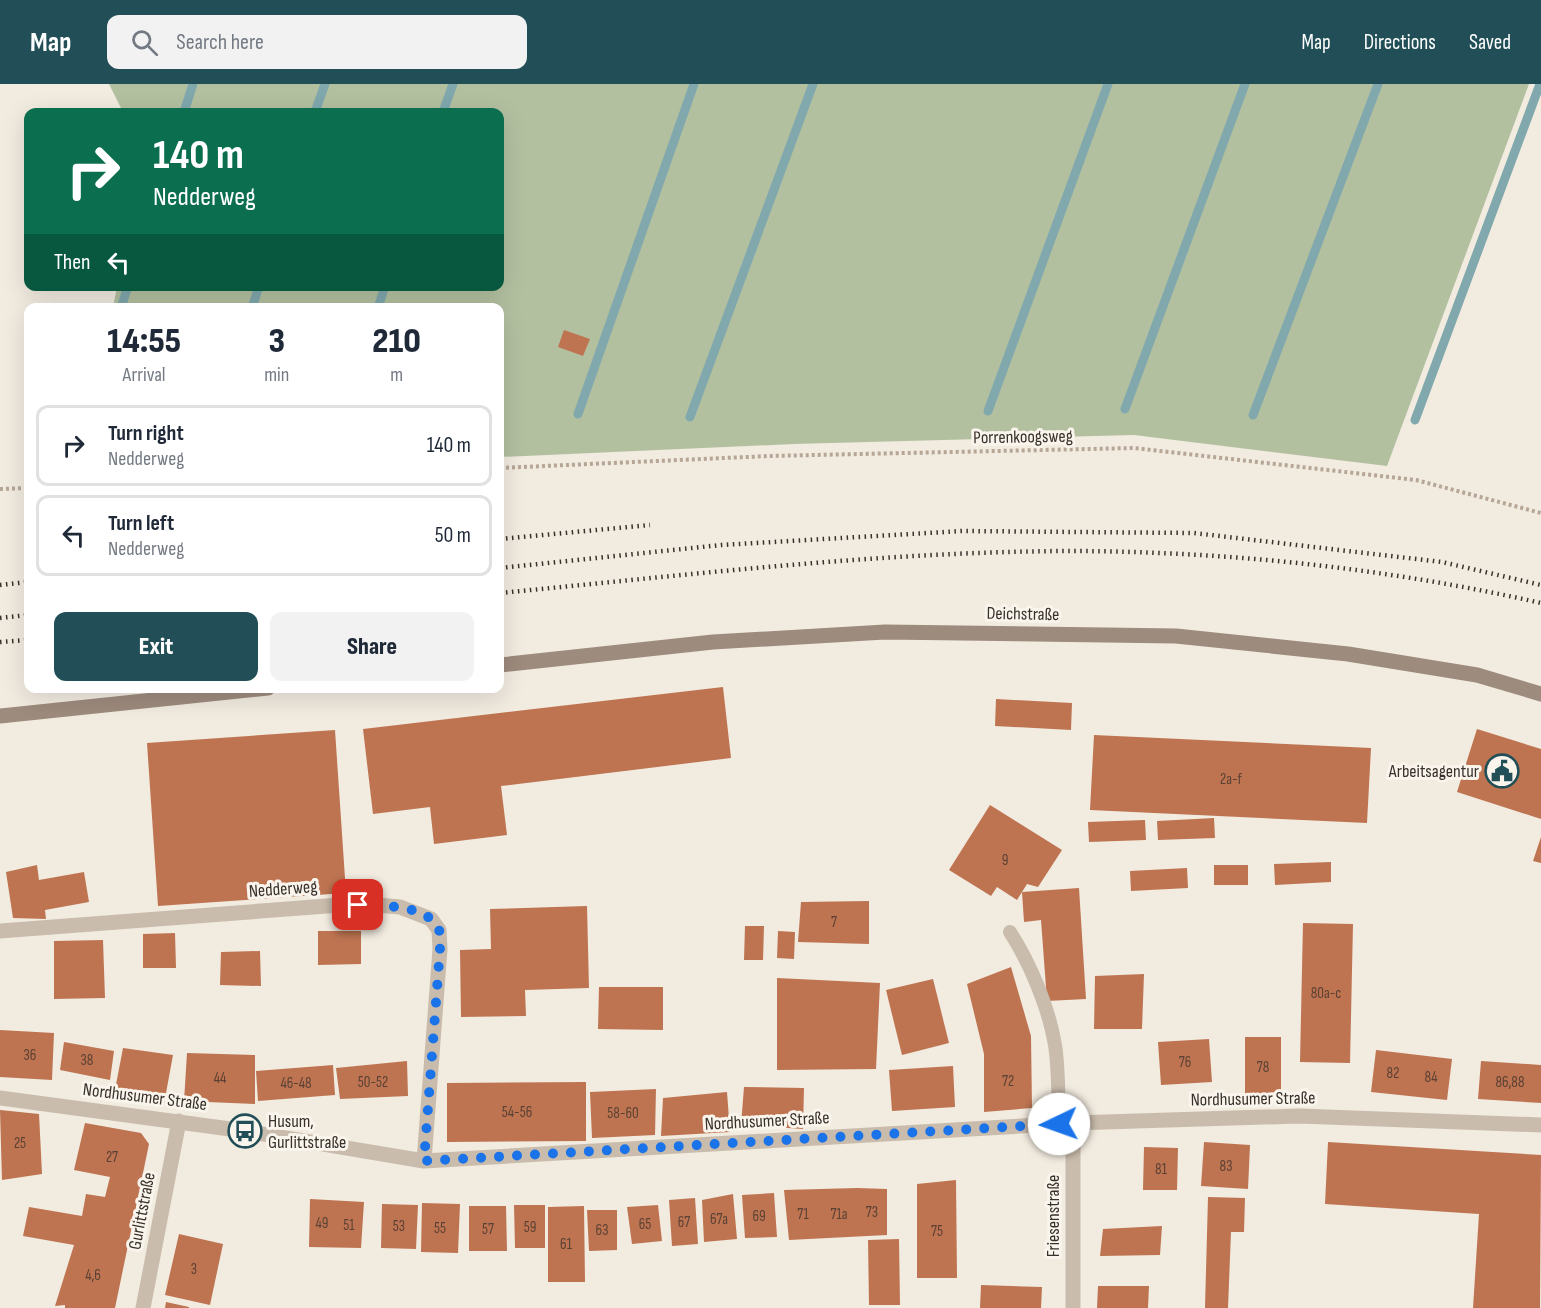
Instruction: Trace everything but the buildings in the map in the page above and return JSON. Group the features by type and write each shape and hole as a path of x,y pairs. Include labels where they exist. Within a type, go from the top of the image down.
{"main road":[{"name":"Deichstraße","path":"504,664 713,642 885,632 1176,636 1348,654 1477,675 1541,694"},
{"path":"0,716 220,693"}],"street":[{"name":"Nedderweg","path":"0,931 340,905 400,907 431,919 439,930 440,949 424,1161"},
{"name":"Nordhusumer Straße","path":"0,1098 179,1121 424,1161 1066,1124 1300,1116 1541,1125"},
{"name":"Gurlittstraße","path":"143,1308 179,1121"},
{"name":"Friesenstraße","path":"1066,1124 1073,1308"}],"lane":[{"path":"1010,932 1022,951 1050,1022 1066,1124"}],"path":[{"name":"Porrenkoogsweg","path":"504,468 769,456 1134,448 1416,480 1541,513"},
{"path":"0,489 24,488"}],"green space":[{"path":"109,84 1529,84 1387,466 1134,435 794,444 504,457 504,303 114,303 116,291 504,291 504,108 121,108"}],"waterway":[{"path":"185,108 193,84"},
{"path":"316,108 325,84"},
{"path":"444,108 453,84"},
{"path":"578,414 694,84"},
{"path":"690,417 813,84"},
{"path":"988,411 1108,84"},
{"path":"1125,409 1245,84"},
{"path":"1253,415 1378,84"},
{"path":"1415,420 1540,84"},
{"path":"123,303 126,291"},
{"path":"254,303 257,291"},
{"path":"380,303 383,291"}],"railway":[{"path":"504,539 650,525"},
{"path":"504,568 721,545 962,531 1194,533 1442,562 1541,585"},
{"path":"504,593 853,560 924,555 1066,551 1186,554 1305,564 1424,580 1541,603"},
{"path":"0,585 24,582"},
{"path":"0,618 24,615"},
{"path":"0,642 24,640"}],"place":[{"name":"Arbeitsagentur","path":"1502,771"},
{"name":"Husum, Gurlittstraße","path":"245,1131"}],"route":[{"path":"358,905 400,907 431,919 439,930 440,949 424,1161 1059,1124"}]}
